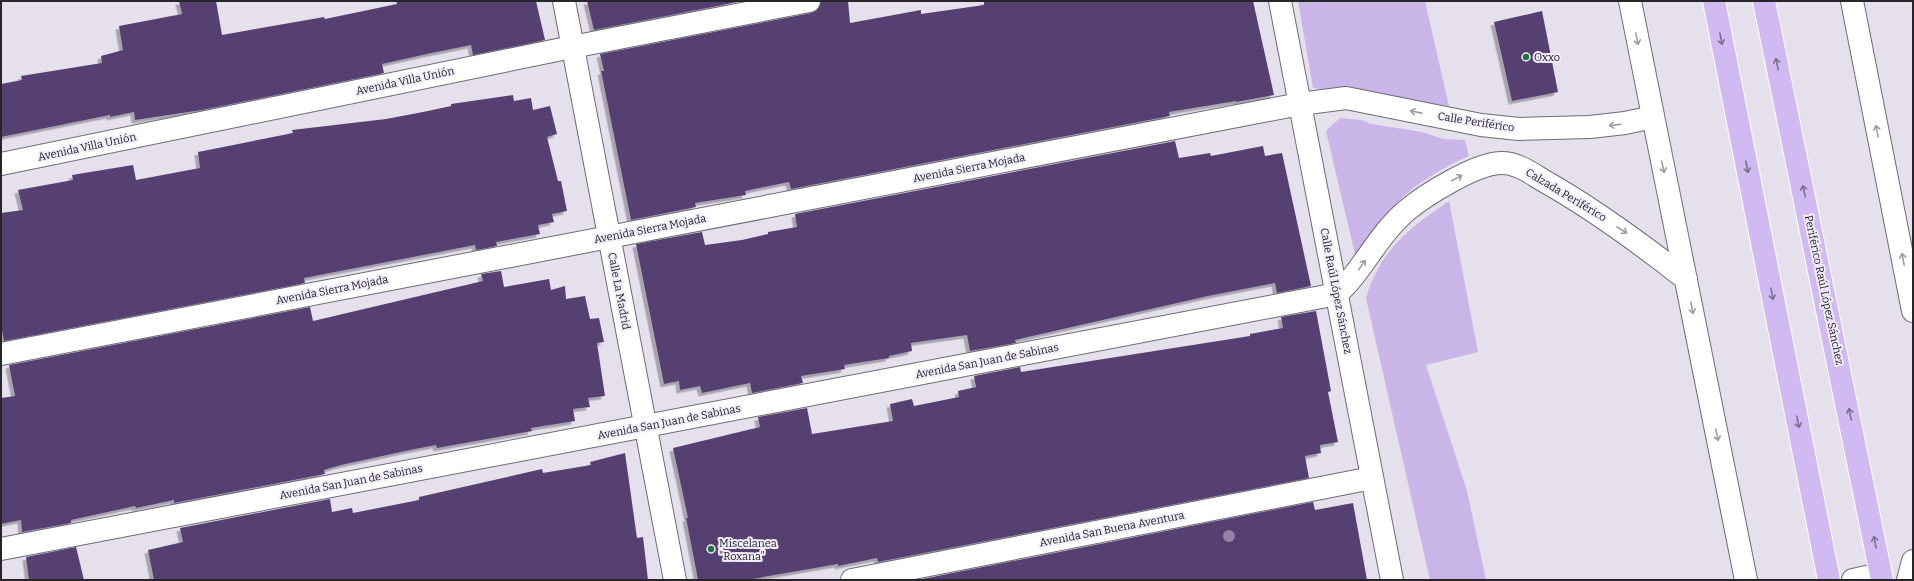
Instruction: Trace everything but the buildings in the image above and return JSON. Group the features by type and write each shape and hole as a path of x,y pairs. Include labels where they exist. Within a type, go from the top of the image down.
{"highway":[{"path":"1714,1 1829,580"},
{"name":"Periférico Raúl López Sánchez","path":"1764,1 1881,580"}],"street":[{"name":"Calle La Madrid","path":"564,1 675,580"},
{"name":"Avenida Villa Unión","path":"1,164 572,46 809,1"},
{"name":"Calle Raúl López Sánchez","path":"1280,1 1392,580"},
{"path":"1630,1 1746,580"},
{"path":"1852,1 1913,311"},
{"name":"Calle Periférico","path":"1300,104 1346,98 1481,125 1519,129 1590,128 1653,118"},
{"name":"Avenida Sierra Mojada","path":"1,354 1300,104"},
{"name":"Calzada Periférico","path":"1337,294 1354,275 1386,231 1406,211 1430,193 1461,176 1500,163 1519,167 1565,193 1628,234 1686,279"},
{"name":"Avenida San Juan de Sabinas","path":"1,549 1337,294"},
{"name":"Avenida San Buena Aventura","path":"852,580 1372,478"},
{"path":"1908,580 1913,561"},
{"name":"Periférico Raúl López Sánchez","path":"1853,580 1871,576 1881,580"}],"shaded area":[{"path":"1298,1 1425,1 1449,106 1313,88"},
{"path":"1340,118 1361,120 1371,124 1422,132 1443,139 1465,140 1469,156 1440,170 1412,189 1396,204 1371,237 1355,254 1326,131"},
{"path":"1449,201 1478,352 1426,365 1467,491 1486,580 1430,580 1366,298 1372,281 1388,253 1408,231"}],"place":[{"name":"Oxxo","path":"1526,57"},
{"name":"Miscelanea \"Roxana\"","path":"711,549"}]}
